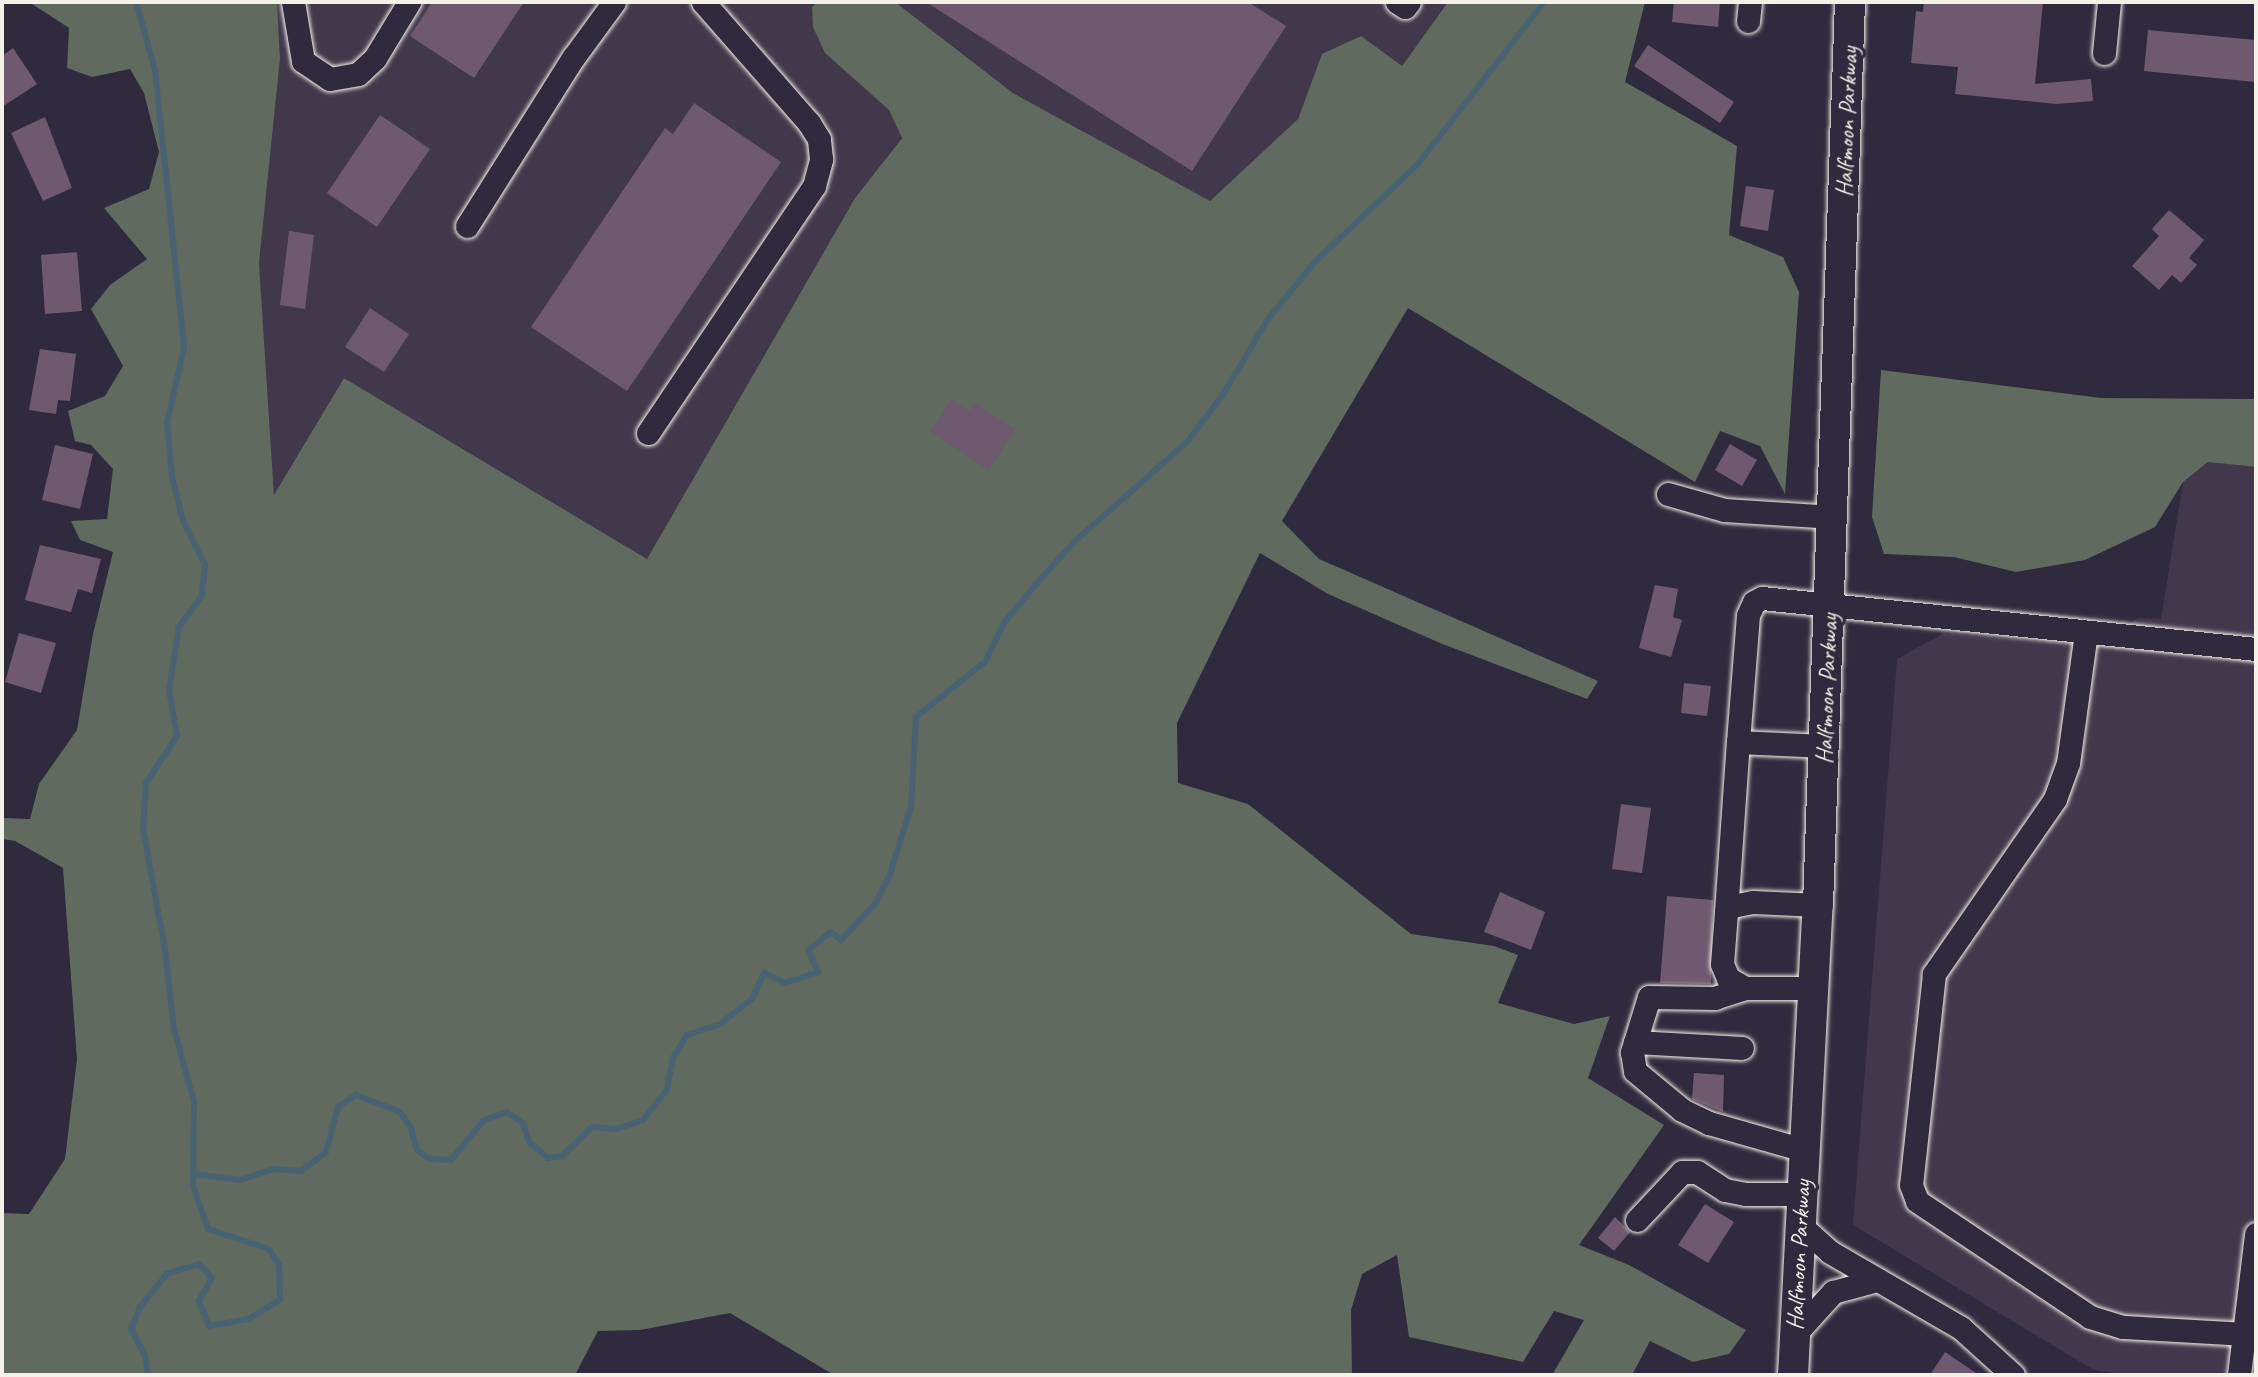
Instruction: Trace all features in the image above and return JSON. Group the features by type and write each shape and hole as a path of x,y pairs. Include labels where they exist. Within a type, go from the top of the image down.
{"main road":[{"name":"Halfmoon Parkway","path":"1793,1375 1818,905 1834,517 1850,2"}],"lane":[{"path":"293,2 303,61 330,79 358,74 375,58 409,2"},
{"path":"467,226 573,58 614,2"},
{"path":"648,433 814,186 821,159 819,139 809,123 703,2"},
{"path":"1397,2 1405,7 1409,2"},
{"path":"2104,52 2109,2"},
{"path":"1668,494 1724,510 1834,517"},
{"path":"1745,988 1728,978 1723,964 1748,615 1754,602 1762,598 2256,649"},
{"path":"2086,632 2068,763 2055,799 1934,974 1913,1194 2090,1317 2123,1327 2243,1334"},
{"path":"1738,743 1824,746"},
{"path":"1726,912 1740,902 1818,905"},
{"path":"1804,1150 1709,1123 1682,1110 1635,1071 1635,1042 1649,997 1715,998 1745,988 1813,988"},
{"path":"1635,1042 1742,1048"},
{"path":"1637,1220 1682,1172 1697,1172 1725,1190 1746,1194 1802,1194"},
{"path":"1801,1225 1830,1252 1961,1328 2013,1375"},
{"path":"2239,1375 2243,1334 2252,1306 2256,1234"},
{"path":"1795,1334 1833,1292 1877,1280"}],"shaded area":[{"path":"277,2 818,2 812,7 825,53 889,110 902,137 855,198 647,559 344,378 274,496 259,263 280,59"},
{"path":"895,2 1448,2 1402,66 1322,54 1298,119 1210,201 1013,93"},
{"path":"2208,462 2256,467 2256,1375 2127,1375 2094,1370 1853,1225 1897,659 1944,633 2100,646 2138,618 2161,619 2183,482"}],"green space":[{"path":"29,2 277,2 280,59 259,263 274,495 344,378 647,559 855,198 902,138 889,110 825,53 813,27 812,7 818,2 895,2 1013,93 1210,201 1298,119 1322,54 1361,36 1402,66 1448,2 1645,2 1625,82 1737,146 1729,235 1783,257 1799,292 1785,494 1760,446 1720,431 1695,482 1408,308 1282,521 1319,559 1598,681 1587,699 1440,643 1328,594 1260,553 1177,723 1178,783 1248,804 1411,934 1494,946 1518,955 1498,1003 1574,1024 1610,1016 1588,1078 1664,1125 1579,1245 1629,1265 1746,1330 1729,1354 1693,1362 1650,1341 1632,1375 1552,1375 1584,1320 1554,1311 1523,1362 1409,1337 1397,1255 1362,1274 1351,1310 1352,1375 834,1375 730,1313 640,1330 598,1331 575,1375 2,1375 2,1213 29,1214 65,1159 77,1059 63,868 15,841 2,839 2,818 30,819 39,784 77,730 93,634 113,552 80,540 71,521 107,519 113,469 91,445 75,441 68,411 105,396 123,366 91,309 110,285 147,259 104,208 149,189 159,152 144,93 130,69 92,77 67,68 69,28"},
{"path":"1881,370 2101,398 2256,399 2256,467 2208,462 2183,482 2155,527 2085,560 2016,572 1954,557 1884,554 1872,517"}],"building":[{"path":"432,2 524,2 474,78 410,36"},
{"path":"926,2 1248,2 1286,26 1192,171"},
{"path":"1674,2 1720,2 1718,27 1672,22"},
{"path":"1924,2 2043,2 2035,84 2091,79 2093,101 2057,104 1955,94 1958,67 1911,63 1916,11 1923,12"},
{"path":"2148,30 2256,40 2256,82 2144,71"},
{"path":"1648,45 1734,102 1720,123 1634,66"},
{"path":"13,48 37,84 2,107 2,56"},
{"path":"694,103 781,162 627,391 531,327 665,128 673,134"},
{"path":"380,115 430,149 377,227 327,193"},
{"path":"45,117 72,188 43,201 11,133"},
{"path":"1746,186 1774,190 1768,231 1740,226"},
{"path":"2169,210 2204,240 2189,258 2197,265 2181,283 2172,275 2159,290 2132,266 2159,236 2152,229"},
{"path":"289,231 314,235 305,309 280,305"},
{"path":"77,252 82,311 45,314 41,255"},
{"path":"370,308 409,334 384,372 345,347"},
{"path":"40,349 76,354 70,401 58,400 56,414 29,410"},
{"path":"951,399 970,411 975,403 1015,429 989,470 930,432"},
{"path":"1730,444 1757,460 1742,486 1715,470"},
{"path":"55,445 93,454 80,509 42,500"},
{"path":"40,545 101,559 92,593 78,589 71,612 25,600"},
{"path":"1655,585 1678,589 1673,617 1682,620 1671,657 1639,648"},
{"path":"19,633 56,643 41,693 5,682"},
{"path":"1684,683 1711,686 1707,716 1681,713"},
{"path":"1621,804 1651,808 1642,873 1612,869"},
{"path":"1500,892 1545,912 1531,950 1484,932"},
{"path":"1667,896 1713,900 1711,984 1660,983"},
{"path":"1694,1073 1724,1075 1723,1112 1692,1099"},
{"path":"1705,1204 1734,1222 1708,1263 1678,1245"},
{"path":"1615,1217 1630,1232 1614,1251 1598,1238"},
{"path":"1945,1352 1979,1375 1930,1375"}],"waterway":[{"path":"136,2 155,70 184,348 167,423 172,476 183,521 205,565 202,596 179,627 169,690 177,736 146,783 143,829 165,950 174,1029 194,1101 193,1186 208,1229 269,1249 279,1265 280,1300 248,1319 209,1326 199,1301 212,1278 199,1264 167,1274 140,1307 131,1329 145,1355 148,1375"},
{"path":"193,1174 240,1180 273,1169 301,1171 326,1152 338,1107 356,1095 400,1112 411,1128 417,1150 430,1159 451,1160 484,1120 507,1112 523,1123 529,1142 548,1158 562,1156 592,1127 616,1129 643,1120 667,1089 673,1058 687,1035 720,1024 752,999 764,973 785,983 818,972 808,950 831,932 841,940 875,904 890,874 911,807 916,717 985,662 1004,623 1074,542 1187,442 1224,393 1268,319 1314,263 1418,164 1544,2"}]}
